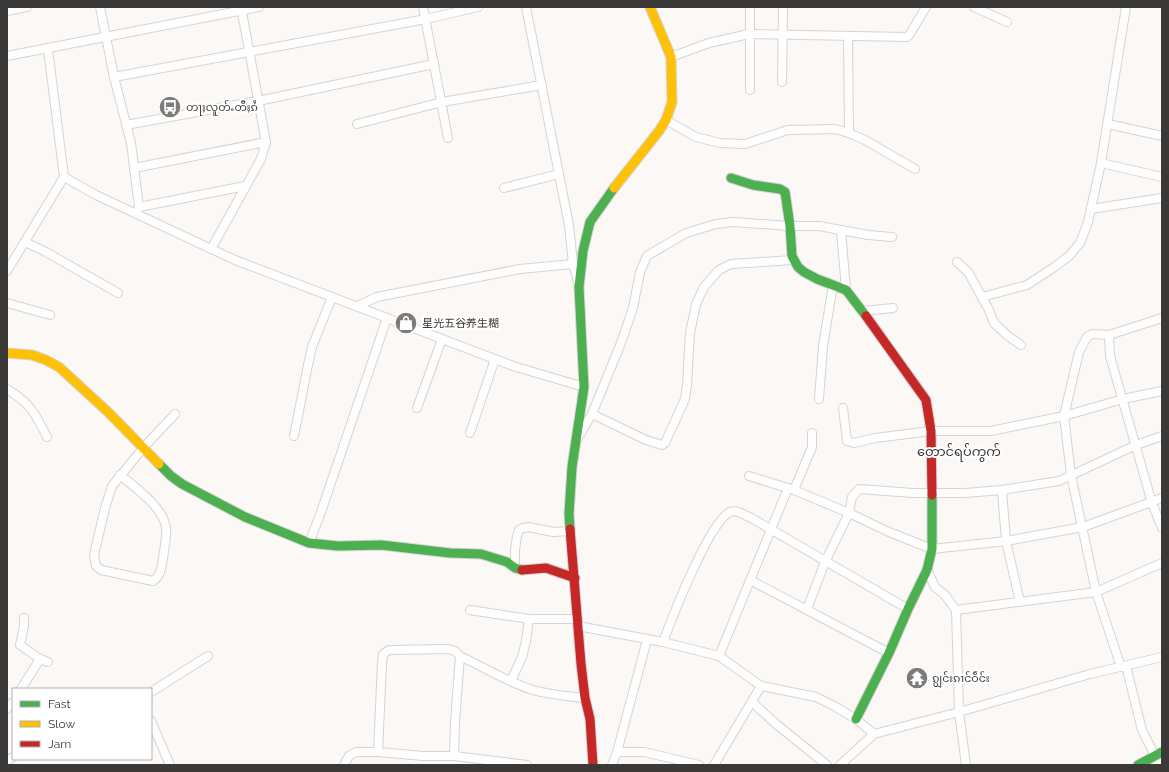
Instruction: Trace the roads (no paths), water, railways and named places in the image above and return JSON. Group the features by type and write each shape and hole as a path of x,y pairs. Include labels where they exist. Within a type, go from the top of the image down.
{"main road":[{"path":"593,765 590,719 585,698 581,664 569,514 572,468 584,387 579,287 583,251 590,222 598,208 652,142 666,120 672,102 671,57 650,7"},
{"path":"731,178 753,185 780,189 786,195 793,260 804,272 826,283 846,290 926,400 931,431 932,549 927,570 889,653 856,719"},
{"path":"7,353 32,355 60,367 144,447 171,476 182,484 245,517 309,542 338,546 381,545 450,553 481,554 494,556 507,562 515,568 522,570 546,568 575,578"},
{"path":"1138,765 1159,754"}],"street":[{"path":"7,11 27,7"},
{"path":"100,7 114,77 131,143 138,210"},
{"path":"7,56 106,38 241,9 259,7"},
{"path":"423,7 448,138"},
{"path":"114,77 249,51 277,48 426,19 478,7"},
{"path":"526,7 569,225 573,264 579,287"},
{"path":"750,7 750,90"},
{"path":"782,82 783,7"},
{"path":"671,57 709,43 749,34 907,37 926,7"},
{"path":"974,7 1007,22"},
{"path":"982,297 1027,285 1069,256 1080,243 1101,163 1126,7"},
{"path":"211,249 261,159 266,142 241,9"},
{"path":"848,36 848,132"},
{"path":"7,271 64,177 48,49"},
{"path":"126,125 258,102 434,64"},
{"path":"357,124 442,102 542,85"},
{"path":"666,120 696,137 720,143 745,144 788,130 835,129 848,132 865,140 915,169"},
{"path":"1108,124 1162,136"},
{"path":"134,168 266,142"},
{"path":"1101,163 1162,177"},
{"path":"504,188 559,174"},
{"path":"64,177 96,195 138,210 211,249 235,260 513,366 584,387"},
{"path":"138,210 245,186"},
{"path":"1090,209 1162,198"},
{"path":"576,442 592,414 622,343 633,308 640,272 647,256 686,233 716,224 733,222 790,226 819,226 868,235 892,237"},
{"path":"841,230 846,290"},
{"path":"25,242 46,252 118,293"},
{"path":"592,414 646,440 662,445 665,443 685,398 690,333 696,304 704,287 719,270 731,264 793,260"},
{"path":"957,262 968,272 994,323 1008,336 1021,345"},
{"path":"357,306 377,297 520,269 573,264"},
{"path":"819,399 824,346 833,285"},
{"path":"294,436 312,347 332,297"},
{"path":"7,303 50,315"},
{"path":"862,311 893,308"},
{"path":"309,542 320,515 387,318"},
{"path":"1159,754 1142,730 1123,666 1096,592 1071,475 1064,416 1079,352 1087,337 1092,334 1109,335 1162,318"},
{"path":"1109,335 1110,356 1152,503 1162,528"},
{"path":"417,408 442,339"},
{"path":"470,433 495,359"},
{"path":"7,389 23,399 30,407 36,415 47,437"},
{"path":"843,408 848,440 850,443 854,443 875,438 931,431 991,431 1064,416 1123,399 1162,391"},
{"path":"120,475 145,496 162,516 166,528 165,545 160,574 158,578 153,581 101,570 96,566 94,555 104,508 112,486 120,475 144,447 174,414"},
{"path":"719,656 771,530 812,447 812,433"},
{"path":"807,609 825,562 849,513 852,497 858,488 913,493 965,493 1002,490 1059,481 1136,445 1162,436"},
{"path":"749,476 791,489 932,549 1006,541 1083,527 1152,503 1162,498"},
{"path":"1002,490 1006,541 1020,602"},
{"path":"663,642 674,612 705,546 726,515 731,511 738,512 771,530 908,609"},
{"path":"515,568 515,550 519,530 529,528 553,532 570,531"},
{"path":"956,610 1096,592 1162,563"},
{"path":"927,570 935,587 944,594 956,610 959,712 966,765"},
{"path":"750,580 889,653"},
{"path":"470,610 529,619 578,623 719,656 761,686 816,697 856,719 874,734"},
{"path":"24,618 20,645 48,662"},
{"path":"511,681 522,657 529,619"},
{"path":"612,765 617,752 647,640"},
{"path":"378,752 382,663 383,654 389,650 448,649 511,681 531,689 585,698"},
{"path":"152,691 208,656"},
{"path":"454,756 454,722 460,656"},
{"path":"840,765 874,734 959,712 1090,674 1162,657"},
{"path":"22,688 40,658"},
{"path":"714,765 761,686"},
{"path":"752,702 776,724 827,765"},
{"path":"152,723 170,765"},
{"path":"344,765 349,756 356,752 378,752 423,761 454,756 527,765"},
{"path":"617,752 644,752 699,765"}],"place":[{"name":"တႃႈလူတ်ႉတီႈၵႆ","path":"170,107"},
{"name":"星光五谷养生糊","path":"406,323"},
{"name":"ၵျွင်းၵၢင်ဝဵင်း","path":"917,678"}],"district":[{"name":"တောင်ရပ်ကွက်","path":"959,451"}]}
